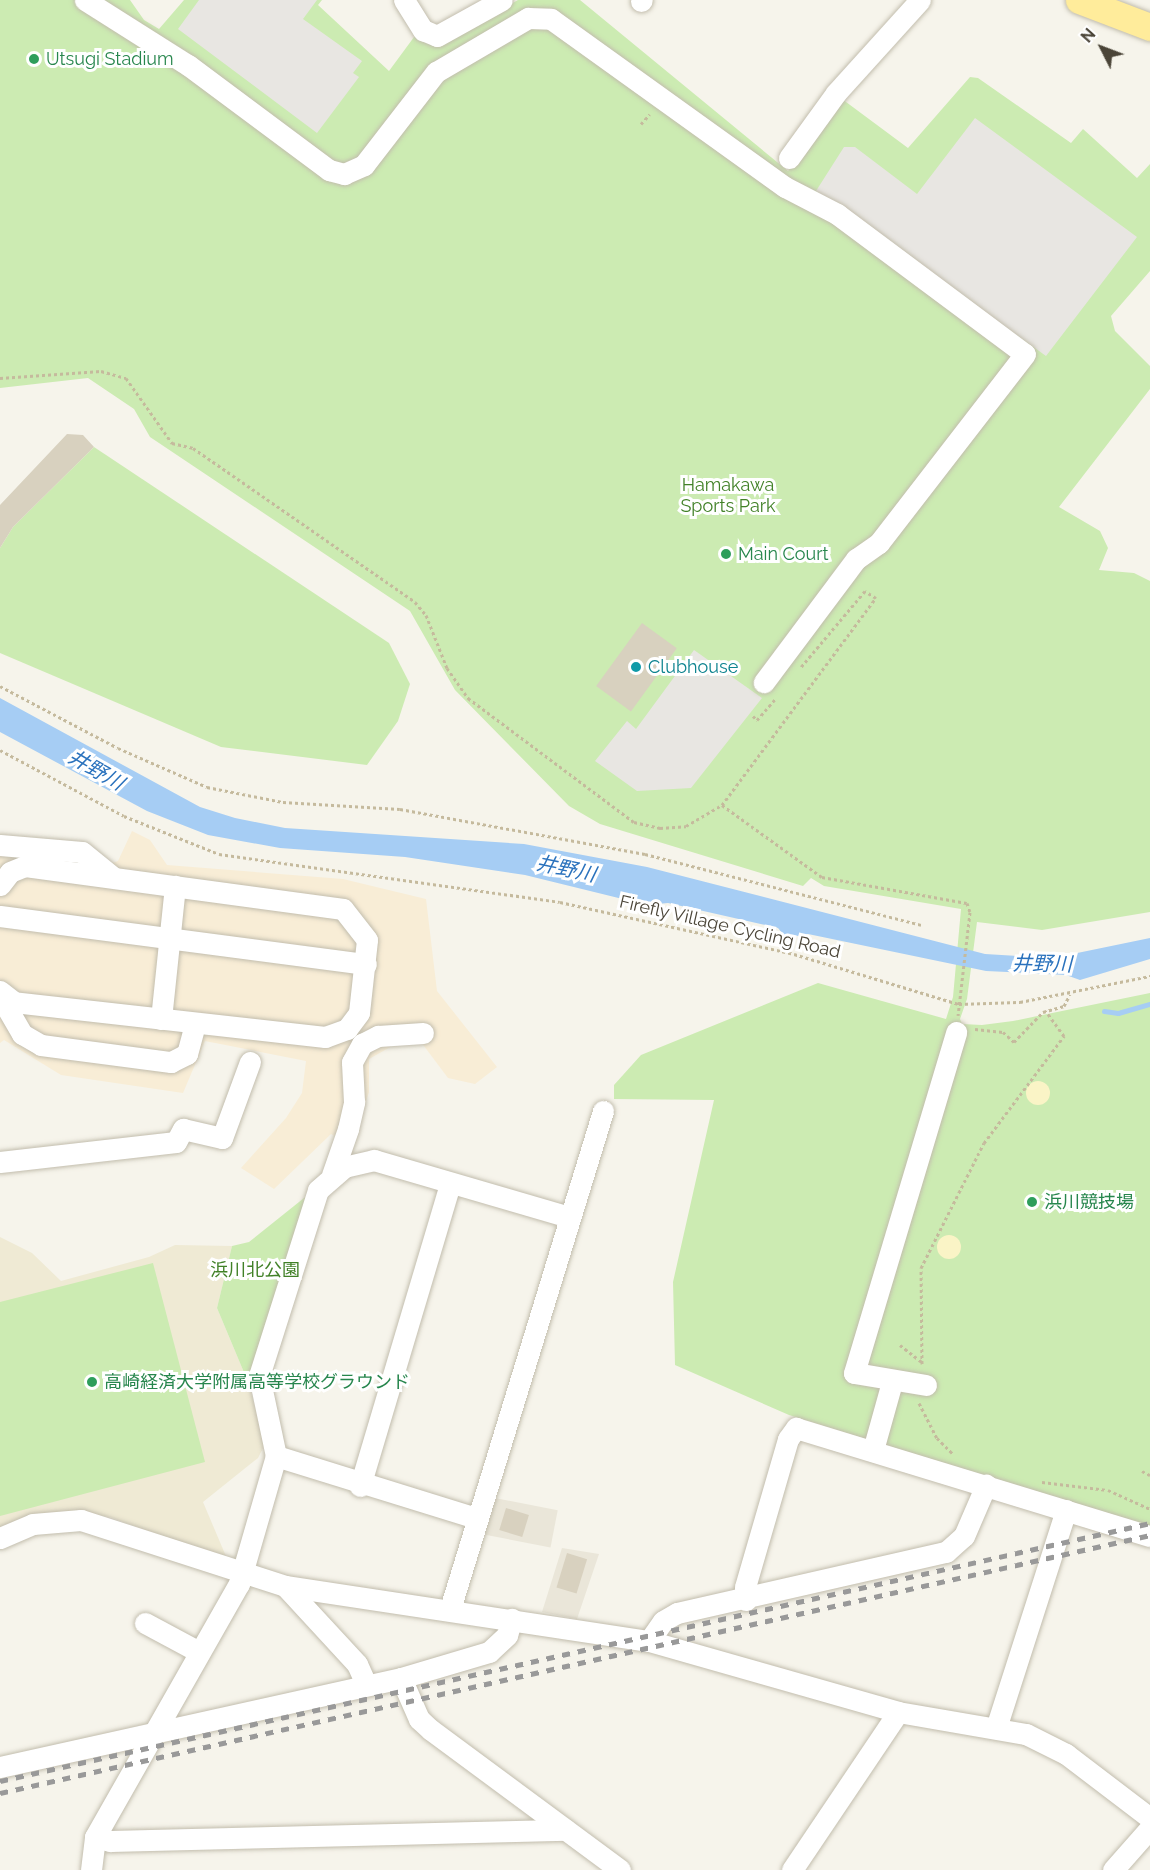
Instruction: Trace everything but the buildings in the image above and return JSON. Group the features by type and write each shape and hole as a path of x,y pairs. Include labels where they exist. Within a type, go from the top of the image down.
{"main road":[{"path":"1079,0 1150,27"}],"street":[{"path":"85,0 188,65 329,170 344,174 364,165 444,66 528,18 551,19 785,188 837,214 1025,354 879,543 856,559 772,688"},
{"path":"404,0 423,30 437,36 502,0"},
{"path":"789,158 836,93 920,0"},
{"path":"0,845 82,852 115,878"},
{"path":"0,885 10,872 25,866 343,909 367,940 359,1013 337,1035 195,1024 14,1002 0,992"},
{"path":"161,1019 175,886"},
{"path":"0,916 366,964"},
{"path":"0,996 22,1034"},
{"path":"0,1030 22,1034 41,1045 171,1062 187,1053 195,1024"},
{"path":"922,1385 892,1382 854,1373 956,1032"},
{"path":"91,1870 95,1837 242,1571 276,1456 259,1376 313,1198 332,1175 348,1129 354,1102 352,1062 362,1044 378,1036 423,1033"},
{"path":"0,1162 176,1142 183,1129 222,1138 250,1062"},
{"path":"450,1609 476,1518 603,1111"},
{"path":"332,1175 357,1162 374,1160 569,1217"},
{"path":"360,1486 450,1184"},
{"path":"873,1450 892,1382"},
{"path":"746,1600 745,1587 788,1439 796,1428 803,1428 1150,1536"},
{"path":"276,1456 360,1486 476,1518"},
{"path":"649,1641 663,1621 677,1613 746,1600 957,1547 986,1485"},
{"path":"996,1728 1066,1510"},
{"path":"0,1538 33,1524 81,1520 285,1586 450,1609 649,1641 898,1712 996,1728 1050,1744 1150,1818"},
{"path":"285,1586 357,1664 366,1684"},
{"path":"0,1767 400,1678 489,1652 507,1635 512,1619"},
{"path":"145,1623 199,1652"},
{"path":"400,1678 419,1719 431,1730 620,1870"},
{"path":"792,1870 898,1712"},
{"path":"1113,1870 1150,1828"},
{"path":"95,1837 122,1841 566,1830"}],"path":[{"path":"0,378 101,371 126,378 172,443 193,448 415,602 426,615 447,668 468,698 634,822 660,828 686,826 722,805 876,598 865,591 794,677"},
{"path":"0,686 118,748 207,787 284,802 400,809 645,854 921,925"},
{"path":"753,716 758,720 772,688"},
{"name":"Firefly Village Cycling Road","path":"0,750 124,816 219,854 560,902 794,954 959,1004 1020,1002 1150,976"},
{"path":"722,805 822,877 962,900 970,912 959,1004"},
{"path":"956,1032 1003,1032 1014,1042 1047,1011 1064,1006 1070,993"},
{"path":"957,1456 937,1438 924,1417 921,1268 984,1143 1064,1036 1047,1011"},
{"path":"900,1345 922,1362"},
{"path":"1142,1470 1150,1474"},
{"path":"1034,1480 1080,1483 1150,1509"}],"shaded area":[{"path":"199,0 317,0 303,19 362,61 353,73 359,77 317,133 178,29"},
{"path":"975,118 1137,237 1046,356 816,191 844,147 855,147 917,194"},
{"path":"694,650 762,698 691,788 637,791 595,761 627,721 636,729"},
{"path":"132,831 150,840 167,865 343,879 426,899 437,991 497,1067 475,1084 448,1078 421,1042 394,1045 369,1059 369,1092 352,1145 331,1134 274,1189 241,1168 286,1118 302,1093 306,1061 205,1041 183,1093 61,1075 4,1040 0,1043 0,835 77,842 112,863 118,861"},
{"path":"0,1237 32,1253 61,1281 149,1257 175,1245 232,1246 217,1308 248,1382 265,1444 258,1458 203,1502 228,1561 110,1517 89,1514 0,1531"},
{"path":"490,1497 558,1510 550,1547 483,1534"},
{"path":"562,1548 599,1554 577,1619 542,1612"}],"green space":[{"name":"Hamakawa Sports Park","path":"0,0 130,0 144,20 159,29 184,0 322,0 318,5 389,71 417,33 441,43 518,0 580,0 788,171 842,99 908,148 970,77 978,78 1071,143 1083,129 1137,178 1150,164 1150,271 1111,316 1115,331 1150,366 1150,389 1059,507 1100,531 1108,548 1099,570 1134,573 1150,581 1150,912 1042,930 977,922 967,999 960,1019 962,1024 982,1025 1013,1021 1150,993 1150,1528 789,1415 675,1365 673,1282 714,1100 614,1099 614,1085 641,1055 818,983 946,1019 953,997 961,909 824,886 811,878 803,886 600,824 569,806 455,690 410,611 150,437 134,409 88,378 0,388"},
{"path":"94,447 389,643 410,684 398,721 367,765 221,747 0,653 0,548 13,527"},
{"name":"浜川北公園","path":"309,1194 248,1382 217,1308 232,1246 249,1242"},
{"name":"高崎経済大学附属高等学校グラウンド","path":"153,1263 205,1462 0,1516 0,1302"}],"sand":[{"path":"1038,1081 1047,1084 1050,1093 1047,1102 1038,1105 1029,1102 1026,1093 1029,1084"},
{"path":"949,1235 954,1236 960,1242 960,1252 954,1258 949,1259 944,1258 938,1252 937,1247 938,1242 944,1236"}],"water":[{"name":"井野川","path":"0,698 200,807 235,818 285,828 524,844 647,867 985,954 1053,958 1150,938 1150,959 1080,980 1066,975 986,971 808,934 786,938 778,928 668,903 647,905 525,875 405,857 280,848 208,835 147,811 0,732"}],"waterway":[{"path":"1104,1011 1118,1013 1150,1004"}],"railway":[{"path":"0,1781 1150,1523"},
{"path":"0,1793 1150,1535"}],"place":[{"name":"Utsugi Stadium","path":"34,59"},
{"name":"Main Court","path":"726,554"},
{"name":"Clubhouse","path":"636,667"},
{"name":"浜川競技場","path":"1032,1202"},
{"name":"高崎経済大学附属高等学校グラウンド","path":"92,1382"}]}
